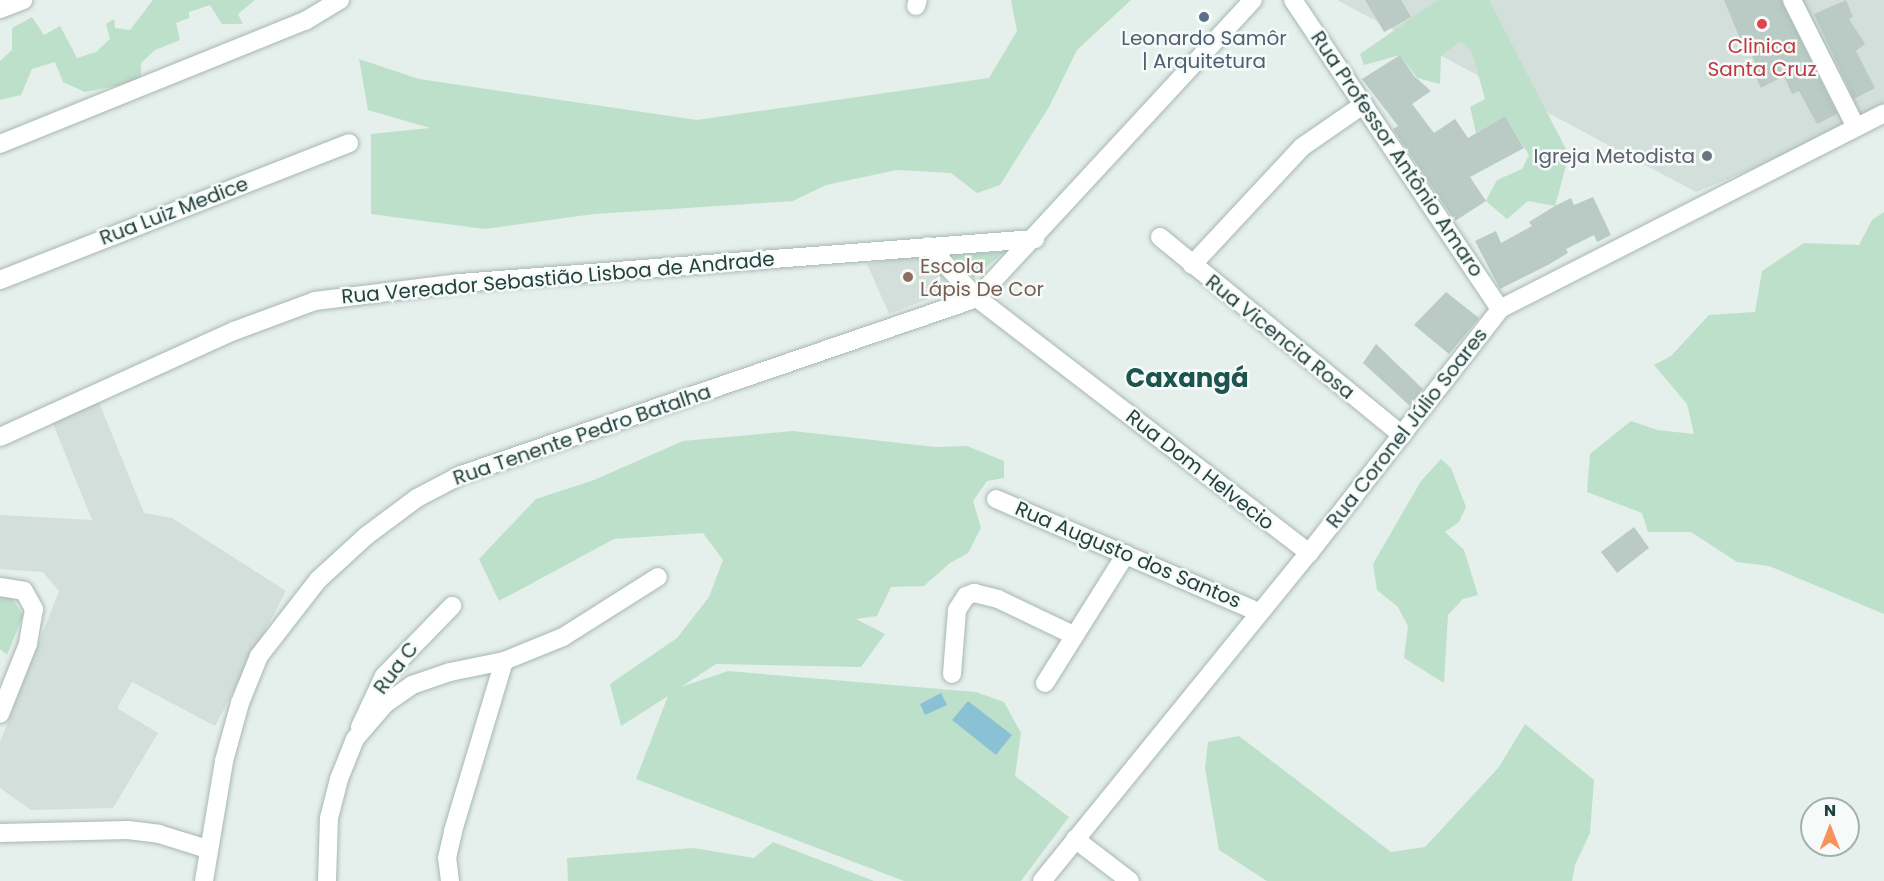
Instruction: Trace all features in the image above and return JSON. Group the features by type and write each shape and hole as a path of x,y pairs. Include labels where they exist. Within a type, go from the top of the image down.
{"street":[{"path":"0,9 23,0"},
{"path":"0,144 305,21 340,0"},
{"path":"977,297 1035,238 1253,0"},
{"name":"Rua Professor Antônio Amaro","path":"1293,0 1500,309"},
{"path":"1792,0 1856,127"},
{"path":"1192,265 1302,147 1364,104"},
{"name":"Rua Coronel Júlio Soares","path":"1042,881 1309,553 1500,309 1884,113"},
{"name":"Rua Luiz Medice","path":"0,280 349,143"},
{"name":"Rua Vicencia Rosa","path":"1160,237 1402,435"},
{"name":"Rua Vereador Sebastião Lisboa de Andrade","path":"0,437 234,331 315,302 460,283 1035,238"},
{"name":"Rua Dom Helvecio","path":"928,246 977,297 1309,553"},
{"name":"Rua Tenente Pedro Batalha","path":"204,881 207,849 224,761 240,703 259,656 318,580 366,536 417,498 461,475 977,297"},
{"name":"Rua Augusto dos Santos","path":"996,499 1259,612"},
{"path":"1045,683 1073,635 1126,554"},
{"path":"355,739 385,704 412,685 450,672 504,661 563,637 658,577"},
{"path":"0,587 24,591 34,609 27,644 6,684 0,714"},
{"path":"952,674 957,610 966,596 974,593 998,598 1073,635"},
{"name":"Rua C","path":"327,881 329,818 339,779 355,739 384,676 452,606"},
{"path":"450,881 447,858 453,831 504,661"},
{"path":"0,833 128,830 159,834 207,849"},
{"path":"1075,838 1130,881"}],"shaded area":[{"path":"1337,0 1884,0 1884,115 1696,192"},
{"name":"Escola Lápis De Cor","path":"930,253 951,290 889,314 867,264"},
{"path":"98,400 144,513 172,518 286,591 215,726 132,682 117,708 158,733 113,808 31,810 0,788 0,742 59,591 43,572 0,569 0,515 92,520 51,419"}],"green space":[{"path":"153,0 255,0 238,14 243,24 222,24 210,5 189,12 189,18 176,23 180,40 155,50 141,63 141,81 85,92 63,82 55,62 32,69 21,95 0,100 0,61 12,50 12,28 32,17 44,35 60,26 77,58 96,52 110,39 106,24 114,19 115,28 130,30"},
{"path":"1011,0 1131,0 1077,50 1049,107 1000,185 977,193 951,173 897,170 826,185 793,201 594,214 485,229 371,214 371,134 430,128 368,110 359,59 419,79 697,120 989,78 1017,31"},
{"path":"1438,0 1489,0 1569,155 1555,206 1528,201 1507,219 1486,201 1497,180 1522,169 1529,155 1505,116 1476,133 1470,107 1485,99 1472,52 1461,41 1441,56 1440,84 1417,78 1400,55 1364,65 1360,54"},
{"path":"1884,212 1884,614 1769,566 1737,562 1691,532 1648,532 1642,513 1587,492 1590,454 1631,421 1657,430 1694,434 1687,404 1654,365 1671,356 1709,315 1755,312 1762,271 1804,243 1859,245 1872,220"},
{"path":"1004,252 973,278 955,257 955,254"},
{"path":"793,431 935,447 967,446 1004,461 1004,478 987,481 973,501 981,528 968,553 950,563 924,586 891,587 877,616 856,619 885,634 861,667 716,664 681,687 728,671 976,692 1004,702 1021,733 1015,776 1069,817 1021,881 904,881 636,779 668,696 621,726 610,684 677,638 709,597 723,560 703,533 614,539 499,601 479,559 536,499 594,480 683,441"},
{"path":"1441,459 1451,468 1466,507 1459,522 1445,532 1464,550 1478,595 1463,599 1448,615 1444,683 1404,658 1408,626 1398,607 1377,590 1373,564 1421,481"},
{"path":"0,597 11,597 23,615 7,655 0,649"},
{"path":"1525,724 1594,780 1590,833 1575,865 1572,881 1267,881 1219,850 1205,768 1208,742 1239,736 1391,852 1425,847 1499,767"},
{"path":"773,842 874,881 568,881 567,858 693,848 754,858"}],"water":[{"path":"941,693 947,705 925,715 920,704"},
{"path":"968,701 1012,735 996,755 952,720"}],"building":[{"path":"1365,0 1401,0 1411,17 1384,32"},
{"path":"1724,0 1781,0 1837,114 1817,124 1799,91 1792,94 1784,76 1761,88 1751,67 1756,65 1747,44 1743,46"},
{"path":"1846,0 1853,17 1849,19 1865,44 1856,51 1875,88 1854,99 1814,14"},
{"path":"1400,55 1414,76 1431,91 1412,104 1434,133 1455,119 1468,138 1505,116 1524,148 1470,177 1486,201 1455,221 1393,129 1398,126 1362,79"},
{"path":"1593,197 1611,235 1597,242 1594,235 1566,249 1568,253 1548,265 1500,289 1475,241 1496,231 1501,243 1532,226 1529,222 1571,198 1574,205"},
{"path":"1446,292 1479,318 1449,354 1414,325"},
{"path":"1376,344 1423,389 1410,406 1363,363"},
{"path":"1634,527 1649,548 1617,573 1601,552"}],"place":[{"name":"Leonardo Samôr | Arquitetura","path":"1204,17"},
{"name":"Clinica Santa Cruz","path":"1762,24"},
{"name":"Igreja Metodista","path":"1707,156"},
{"name":"Escola Lápis De Cor","path":"908,277"}],"district":[{"name":"Caxangá","path":"1187,379"}]}
